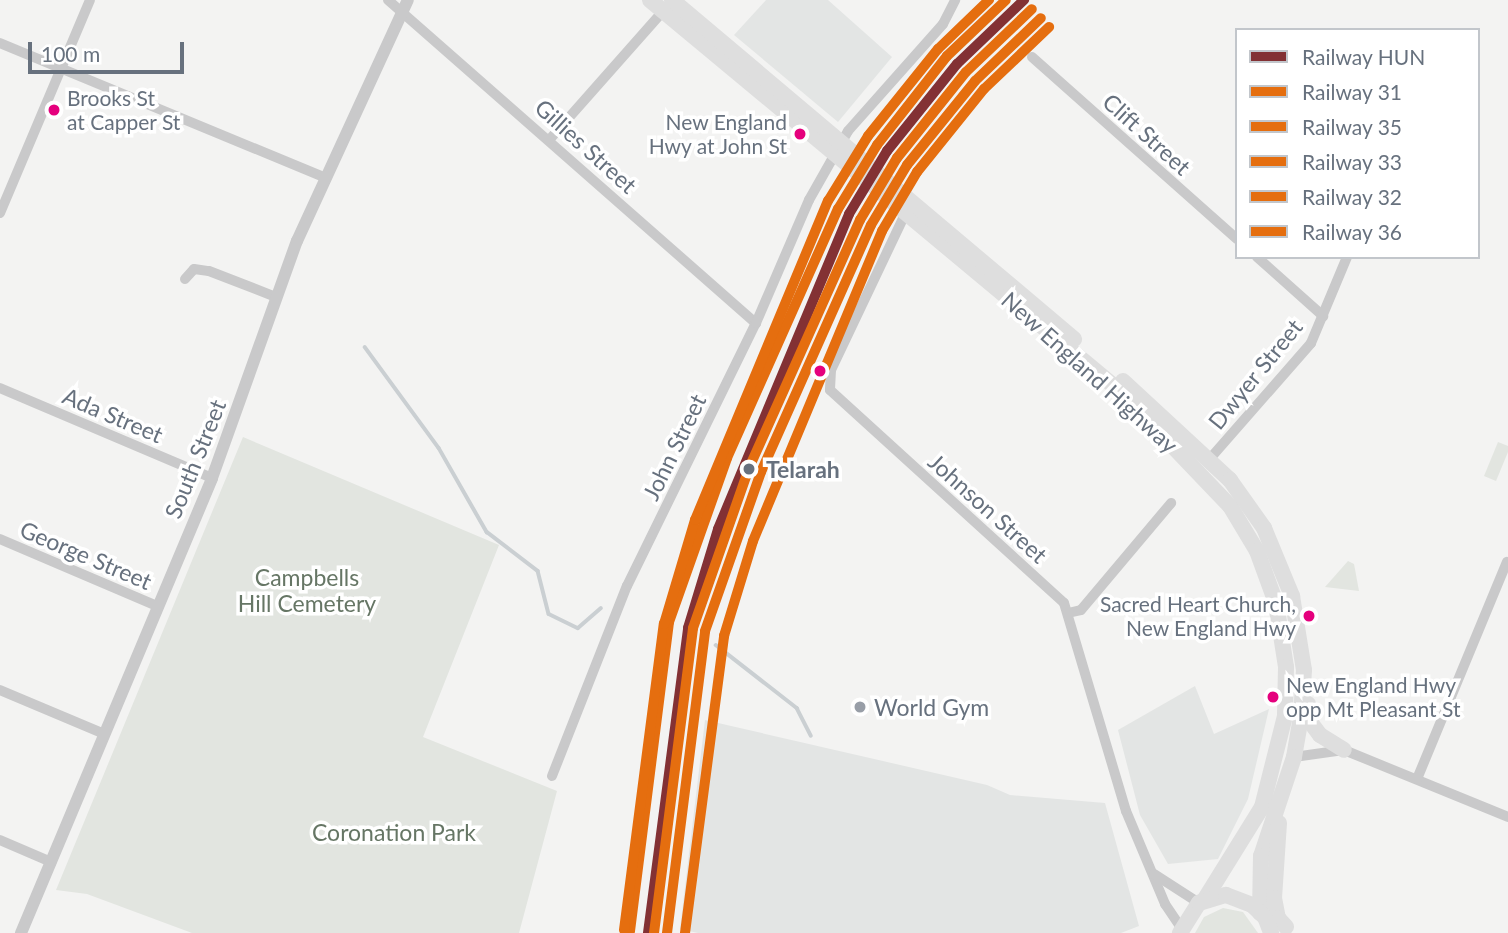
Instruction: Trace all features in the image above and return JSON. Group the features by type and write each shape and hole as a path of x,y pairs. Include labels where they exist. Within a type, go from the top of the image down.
{"highway":[{"name":"New England Highway","path":"650,0 671,3 1247,502 1281,561 1297,614 1304,670 1294,757 1259,868 1261,913"},
{"name":"New England Highway","path":"1180,930 1248,835 1271,784 1284,727 1286,667 1281,623 1264,567 1204,465"},
{"path":"1304,670 1311,723 1320,735 1344,750"},
{"path":"1279,930 1274,898 1285,783"},
{"path":"1202,901 1234,897 1261,913 1279,930"}],"street":[{"path":"0,213 90,0"},
{"name":"Gillies Street","path":"388,0 405,5 756,324"},
{"name":"John Street","path":"552,776 627,586 756,324 809,200 943,24 955,0"},
{"path":"550,139 671,3"},
{"name":"South Street","path":"21,933 212,478 276,297 323,177 405,5"},
{"path":"0,43 323,177"},
{"name":"Clift Street","path":"1032,57 1235,237"},
{"name":"Johnson Street","path":"908,207 831,370 830,390 1058,597 1068,613 1126,811 1180,930"},
{"path":"1259,259 1323,316"},
{"name":"Dwyer Street","path":"1204,465 1311,343 1346,259"},
{"path":"184,279 194,269 209,271 276,297"},
{"name":"Ada Street","path":"0,388 212,478"},
{"path":"1068,613 1081,610 1171,503"},
{"name":"George Street","path":"0,539 157,606"},
{"path":"1417,779 1507,562"},
{"path":"0,690 104,734"},
{"path":"1294,757 1344,750 1508,817"},
{"path":"0,840 51,862"},
{"path":"1153,874 1202,901"}],"shaded area":[{"path":"766,0 828,0 892,57 838,122 734,35"},
{"path":"1195,686 1214,734 1269,709 1248,799 1218,859 1168,864 1140,815 1118,730"},
{"path":"705,720 987,785 1010,795 1105,803 1139,926 1121,933 698,933 680,929"}],"green space":[{"name":"Campbells Hill Cemetery","path":"243,437 499,545 423,737 557,791 519,933 192,933 87,894 56,890"},
{"path":"1498,442 1508,446 1508,452 1496,481 1484,476"},
{"path":"1348,561 1354,564 1359,591 1325,587"},
{"path":"1223,908 1243,912 1258,933 1195,933 1204,917"}],"waterway":[{"path":"365,347 439,448 487,532 538,571 549,614 578,628 601,608"},
{"path":"716,645 797,708 811,736"}],"rail line":[{"name":"32","path":"624,930 664,624 695,520 828,201 868,136 938,49 989,0"},
{"name":"35","path":"630,931 669,622 727,458 838,209 877,145 947,56 1006,0"},
{"name":"HUN","path":"648,933 688,628 718,529 849,214 887,151 957,64 1024,0"},
{"name":"31","path":"654,933 693,628 749,468 860,220 897,158 966,72 1032,9"},
{"name":"33","path":"667,933 705,631 761,472 871,225 907,165 975,81 1041,18"},
{"name":"36","path":"685,933 724,636 753,541 882,231 917,172 984,89 1049,27"}],"place":[{"name":"Brooks St at Capper St","path":"54,110"},
{"name":"New England Hwy at John St","path":"800,134"},
{"name":"Telarah","path":"749,469"},
{"name":"Sacred Heart Church, New England Hwy","path":"1309,616"},
{"name":"New England Hwy opp Mt Pleasant St","path":"1273,697"},
{"name":"World Gym","path":"860,707"}],"park label":[{"name":"Coronation Park","path":"394,832"}]}
